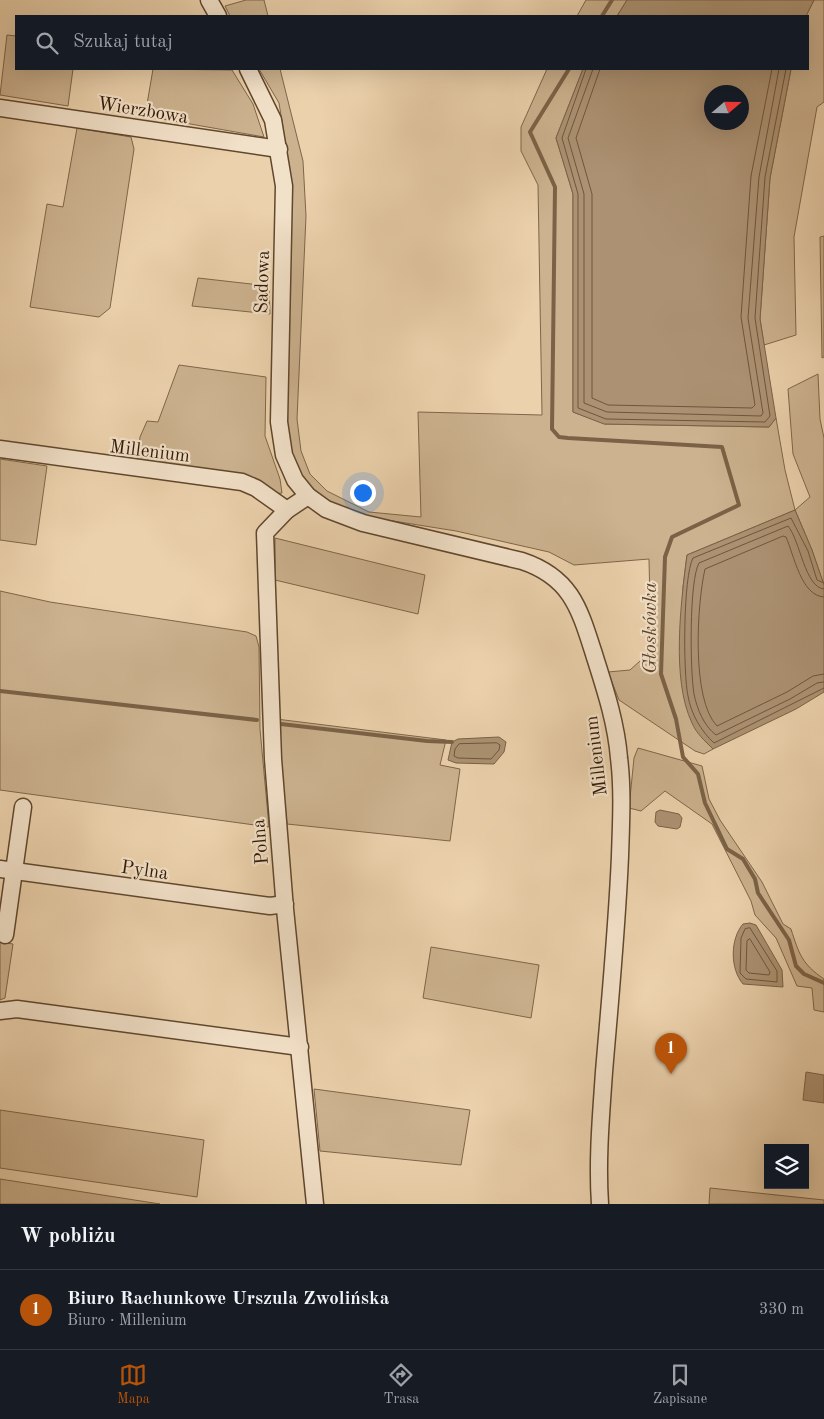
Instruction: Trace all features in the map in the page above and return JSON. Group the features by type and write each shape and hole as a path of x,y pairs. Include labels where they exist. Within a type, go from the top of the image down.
{"street":[{"path":"209,0 217,15"},
{"name":"Sadowa","path":"249,70 268,108 279,150 284,198 279,422 287,464 295,480 308,496"},
{"name":"Wierzbowa","path":"0,108 279,150"},
{"name":"Millenium","path":"0,449 242,482 256,488 287,510"},
{"name":"Polna","path":"308,496 287,510 265,532 272,759 315,1204"},
{"name":"Millenium","path":"308,496 326,509 349,519 531,564 545,570 561,583 579,612 610,710 620,774 619,881 601,1110 600,1204"},
{"path":"5,936 7,870 23,807"},
{"name":"Pylna","path":"7,870 270,906 285,904"},
{"path":"0,1012 17,1009 300,1047"}],"shaded area":[{"path":"246,0 264,0 268,15 230,15 225,6"},
{"path":"586,0 627,0 618,15 578,15"},
{"path":"814,0 824,0 824,102 817,107 794,237 796,335 764,345 760,319 770,178 791,70 809,70 809,15 806,15"},
{"path":"7,35 15,36 15,70 73,70 68,106 0,95"},
{"path":"153,70 232,70 253,104 264,137 145,116"},
{"path":"260,70 280,70 303,161 306,216 297,419 301,451 310,474 327,491 369,512 421,517 418,412 542,415 538,185 521,151 521,127 547,70 583,70 556,138 573,194 573,412 605,424 769,427 776,418 785,470 795,510 687,555 683,587 680,649 702,738 713,749 704,754 695,751 619,700 608,672 630,670 651,651 649,559 574,565 549,552 456,531 368,517 341,508 317,493 300,475 290,453 286,430 290,171 279,103"},
{"path":"77,128 131,137 134,149 110,308 99,317 30,307 47,204 63,207"},
{"path":"824,236 824,357 822,358 820,237"},
{"path":"198,278 269,286 270,314 192,306"},
{"path":"179,365 266,377 265,436 280,479 282,493 273,494 137,462 140,437 147,421 158,422"},
{"path":"818,374 820,419 824,438 824,585 795,510 810,497 793,454 788,389"},
{"path":"0,459 47,466 36,545 0,540"},
{"path":"275,538 425,575 418,614 275,580"},
{"path":"0,591 50,602 247,632 256,636 259,647 260,729 269,827 0,790"},
{"path":"276,719 446,740 440,765 460,769 450,841 287,824"},
{"path":"638,748 702,766 709,799 720,820 762,882 783,924 791,929 802,958 824,979 824,1012 814,1010 812,988 797,986 776,938 755,915 751,901 712,824 665,791 641,811 629,808 634,758"},
{"path":"0,942 13,944 5,998 0,1000"},
{"path":"431,947 539,965 531,1018 423,998"},
{"path":"314,1089 470,1110 461,1165 320,1151"},
{"path":"0,1110 204,1140 197,1197 0,1168"},
{"path":"0,1179 160,1204 0,1204"},
{"path":"710,1188 824,1200 824,1204 709,1204"}],"water":[{"path":"627,0 814,0 806,15 618,15"},
{"path":"583,70 791,70 770,178 760,319 776,418 769,427 604,424 573,412 573,194 556,138"},
{"path":"795,510 824,585 824,692 796,709 713,749 694,727 686,705 682,685 679,640 687,555"},
{"path":"499,737 506,742 504,752 494,764 456,763 448,760 452,742 458,739"},
{"path":"660,810 679,814 682,818 680,827 677,829 658,826 655,822 656,812"},
{"path":"750,923 756,925 782,970 783,987 743,984 739,978 734,962 734,946 743,924"},
{"path":"806,1072 824,1075 824,1103 803,1100"}],"waterway":[{"path":"603,15 612,0"},
{"name":"Głoskówka","path":"568,70 530,132 555,187 552,429 559,437 568,438 722,447 739,505 672,537 665,557 661,674 676,719 683,757 698,774 705,803 727,849 743,859 755,879 758,893 789,940 796,966 804,974 824,983"},
{"path":"0,691 257,720"},
{"path":"281,724 427,741 452,742"}],"place":[{"name":"Biuro Rachunkowe Urszula Zwolińska","path":"671,1074"}]}
